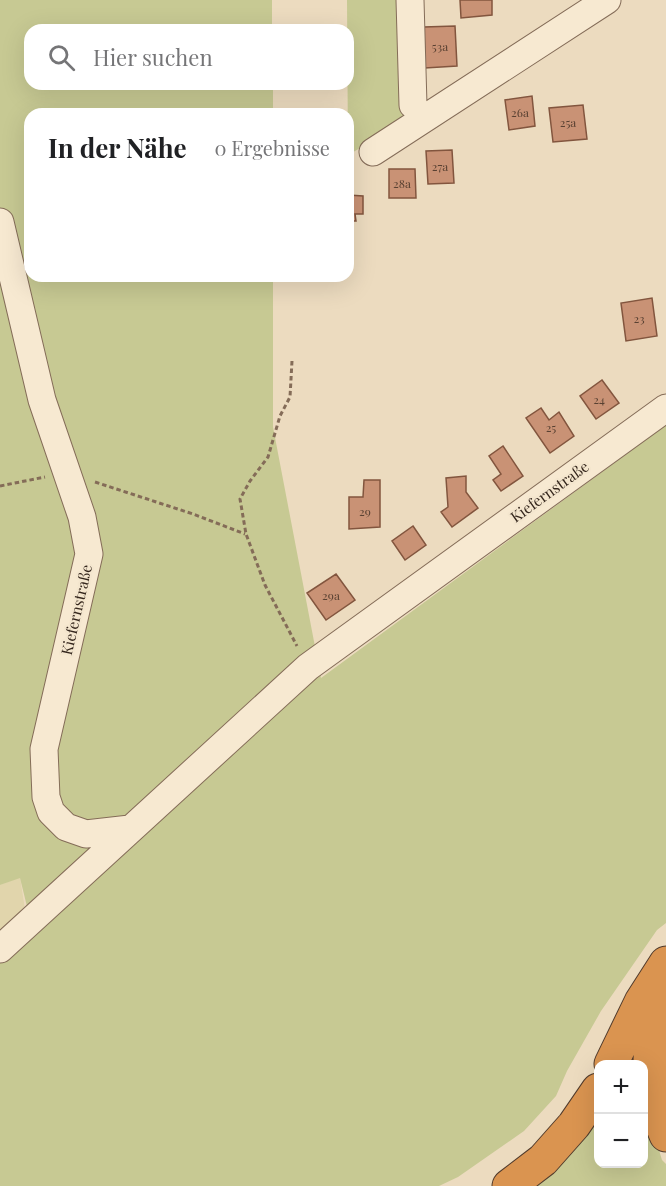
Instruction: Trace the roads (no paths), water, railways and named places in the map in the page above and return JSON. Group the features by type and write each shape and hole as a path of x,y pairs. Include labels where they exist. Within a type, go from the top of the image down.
{"highway":[{"path":"613,1060 641,1002 666,963"},
{"path":"666,1005 652,1043 649,1077 656,1113 666,1135"},
{"path":"509,1186 543,1160 574,1125 594,1096"}],"street":[{"path":"410,0 413,105"},
{"path":"372,152 607,0"},
{"name":"Kiefernstraße","path":"0,222 42,400 82,517 89,554 44,749 46,797 51,813 66,827 86,834 130,829"},
{"name":"Kiefernstraße","path":"0,949 308,667 666,408"}]}
